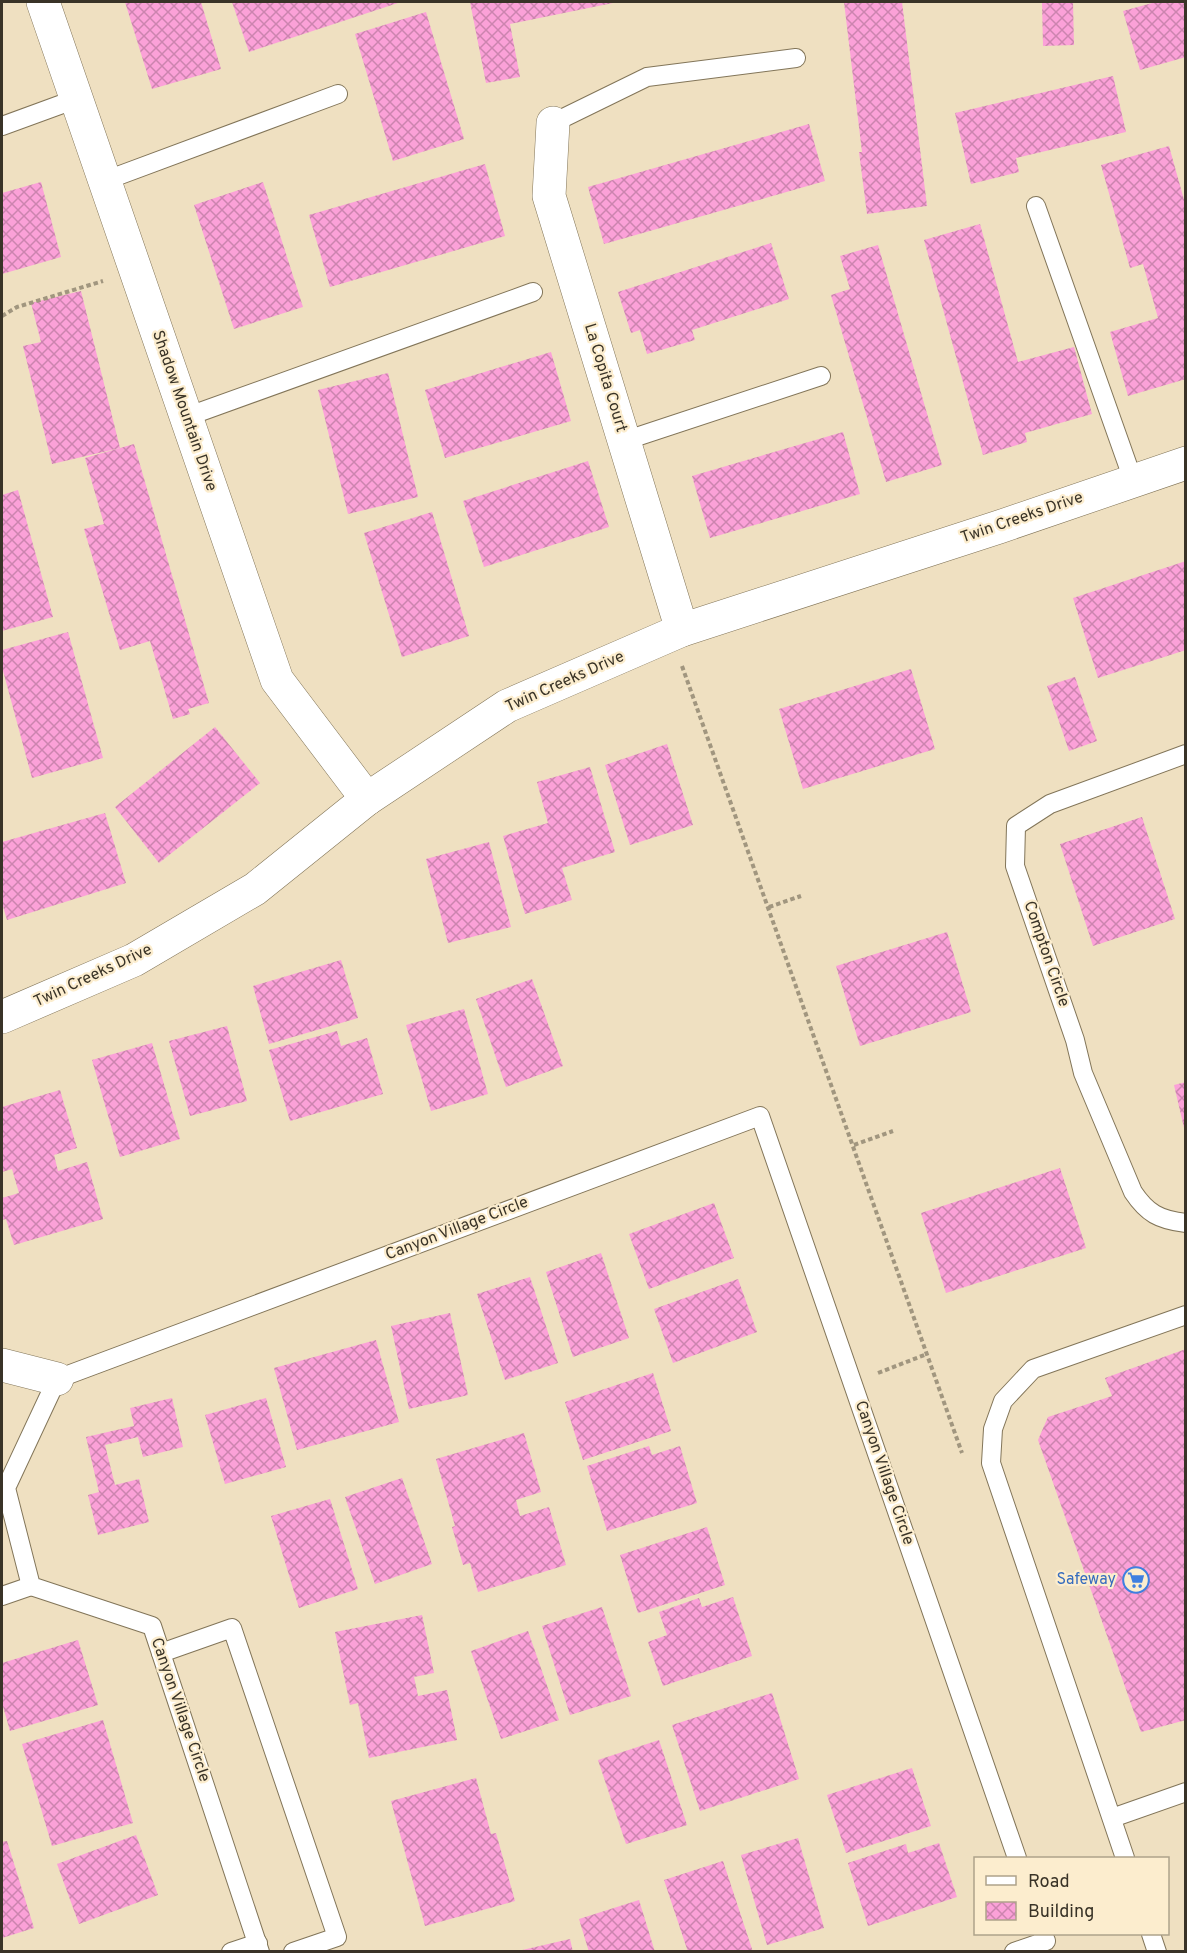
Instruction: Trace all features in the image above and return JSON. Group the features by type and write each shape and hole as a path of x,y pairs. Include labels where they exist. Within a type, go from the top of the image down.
{"street":[{"name":"Shadow Mountain Drive","path":"43,2 277,680 367,799"},
{"name":"La Copita Court","path":"553,123 549,196 624,441 677,632"},
{"name":"Twin Creeks Drive","path":"2,1017 134,960 245,895 367,799 507,706 677,632 1185,463"},
{"path":"2,1365 57,1379"}],"lane":[{"path":"553,123 647,77 796,58"},
{"path":"104,181 338,94"},
{"path":"2,126 76,99"},
{"path":"1036,206 1134,480"},
{"path":"186,417 533,292"},
{"path":"624,441 821,376"},
{"name":"Compton Circle","path":"1185,754 1050,804 1016,826 1015,866 1076,1040 1083,1074 1133,1192 1144,1208 1159,1217 1185,1223"},
{"name":"Canyon Village Circle","path":"57,1379 760,1116 1017,1857"},
{"path":"1125,1857 991,1463 993,1429 1003,1401 1033,1369 1185,1315"},
{"path":"2,1596 31,1586 4,1489 57,1379"},
{"name":"Canyon Village Circle","path":"31,1586 152,1626 259,1947 231,1952"},
{"path":"161,1653 232,1628 337,1937 293,1952"},
{"path":"1112,1818 1185,1792"},
{"path":"1014,1952 1046,1941 1043,1935"},
{"path":"1151,1935 1157,1952"}],"path":[{"path":"2,316 18,307 136,272"},
{"path":"677,632 768,907 963,1456"},
{"path":"768,907 801,896"},
{"path":"854,1145 893,1131"},
{"path":"852,1383 927,1354"}],"building":[{"path":"125,2 201,2 221,69 152,89"},
{"path":"232,2 401,2 249,52"},
{"path":"470,2 613,3 510,24 520,77 486,83"},
{"path":"844,2 902,2 927,206 867,214"},
{"path":"1042,2 1073,2 1074,45 1043,46"},
{"path":"1156,2 1186,2 1186,57 1140,70 1123,11"},
{"path":"426,12 464,139 393,161 355,34"},
{"path":"1113,76 1126,132 1016,158 1019,172 971,184 955,113"},
{"path":"809,124 825,181 604,244 588,187"},
{"path":"1169,146 1186,207 1186,379 1128,396 1110,332 1158,318 1143,264 1130,268 1101,165"},
{"path":"485,164 505,236 330,287 309,215"},
{"path":"41,182 61,257 2,274 2,193"},
{"path":"263,182 303,307 234,329 194,205"},
{"path":"980,224 1018,362 1074,347 1092,414 1025,433 1027,442 983,455 924,240"},
{"path":"771,243 789,299 692,330 695,340 647,354 640,330 631,333 618,292"},
{"path":"878,245 942,465 886,482 831,295 850,289 840,256"},
{"path":"81,291 120,448 52,464 23,346 41,342 31,303"},
{"path":"551,352 571,421 445,458 425,390"},
{"path":"388,373 418,497 348,514 318,390"},
{"path":"843,432 860,494 710,538 692,476"},
{"path":"134,444 209,703 188,709 190,714 173,719 150,641 120,650 84,529 104,524 85,458"},
{"path":"588,461 609,527 484,567 463,501"},
{"path":"18,490 53,617 2,631 2,495"},
{"path":"432,512 469,636 402,657 364,533"},
{"path":"1186,561 1186,650 1098,678 1073,598"},
{"path":"68,632 103,758 32,778 2,667 2,650"},
{"path":"911,669 935,749 803,789 779,709"},
{"path":"1075,677 1097,741 1069,751 1047,686"},
{"path":"215,727 260,783 159,863 115,807"},
{"path":"667,744 693,825 630,845 605,765"},
{"path":"590,767 615,852 562,868 572,900 525,914 503,836 548,823 537,782"},
{"path":"105,813 126,883 7,920 2,903 2,842"},
{"path":"1142,817 1175,919 1093,946 1060,844"},
{"path":"489,842 511,927 448,943 426,859"},
{"path":"947,932 971,1012 860,1046 836,966"},
{"path":"341,960 358,1018 269,1044 253,986"},
{"path":"532,979 563,1066 506,1087 476,999"},
{"path":"464,1009 488,1094 431,1111 406,1025"},
{"path":"227,1026 247,1101 190,1116 169,1041"},
{"path":"337,1031 341,1046 367,1038 383,1094 290,1121 269,1050"},
{"path":"152,1043 180,1139 120,1157 92,1060"},
{"path":"1186,1082 1186,1132 1185,1132 1174,1085"},
{"path":"60,1090 77,1148 54,1155 58,1171 87,1162 103,1219 14,1245 6,1219 2,1220 2,1198 19,1193 12,1169 2,1172 2,1107"},
{"path":"1060,1168 1086,1248 946,1293 921,1213"},
{"path":"714,1203 734,1258 649,1289 629,1234"},
{"path":"601,1253 629,1338 573,1357 546,1272"},
{"path":"530,1277 558,1363 505,1380 477,1294"},
{"path":"738,1279 757,1332 673,1363 654,1309"},
{"path":"450,1313 468,1395 409,1409 391,1326"},
{"path":"376,1340 399,1422 297,1450 274,1368"},
{"name":"Safeway","path":"1186,1349 1186,1720 1141,1732 1038,1440 1048,1417 1112,1396 1105,1378"},
{"path":"653,1373 671,1431 583,1460 565,1402"},
{"path":"172,1398 183,1447 143,1457 138,1437 105,1445 115,1485 139,1479 149,1522 98,1535 88,1495 99,1492 86,1437 134,1426 130,1408"},
{"path":"266,1398 286,1467 225,1484 205,1415"},
{"path":"524,1433 541,1492 516,1500 520,1516 549,1507 566,1565 478,1592 470,1563 463,1565 452,1527 455,1526 436,1459"},
{"path":"649,1446 652,1455 680,1446 697,1503 607,1531 587,1466"},
{"path":"402,1478 432,1564 375,1584 345,1497"},
{"path":"330,1499 358,1589 299,1608 271,1516"},
{"path":"707,1527 725,1585 638,1613 620,1555"},
{"path":"733,1597 752,1656 663,1686 648,1642 667,1635 659,1612 699,1598 702,1607"},
{"path":"602,1607 631,1696 570,1715 542,1626"},
{"path":"422,1615 434,1673 414,1677 418,1696 447,1690 457,1740 369,1758 358,1703 350,1705 335,1632"},
{"path":"528,1631 559,1720 501,1739 471,1651"},
{"path":"78,1640 98,1705 10,1731 2,1703 2,1663"},
{"path":"772,1693 799,1779 700,1811 672,1725"},
{"path":"103,1720 133,1823 52,1846 22,1744"},
{"path":"659,1740 687,1825 626,1844 598,1760"},
{"path":"912,1768 931,1826 846,1853 827,1795"},
{"path":"476,1778 491,1834 496,1833 515,1901 425,1926 391,1801"},
{"path":"136,1835 158,1895 79,1924 57,1864"},
{"path":"798,1838 824,1928 767,1945 741,1855"},
{"path":"7,1841 34,1928 2,1938 2,1842"},
{"path":"939,1843 957,1897 868,1926 848,1863 906,1844 908,1853"},
{"path":"723,1861 753,1952 688,1952 664,1880"},
{"path":"639,1900 655,1952 589,1952 579,1919"},
{"path":"570,1939 573,1952 518,1952 518,1951"}],"place":[{"name":"Safeway","path":"1136,1580"}]}
